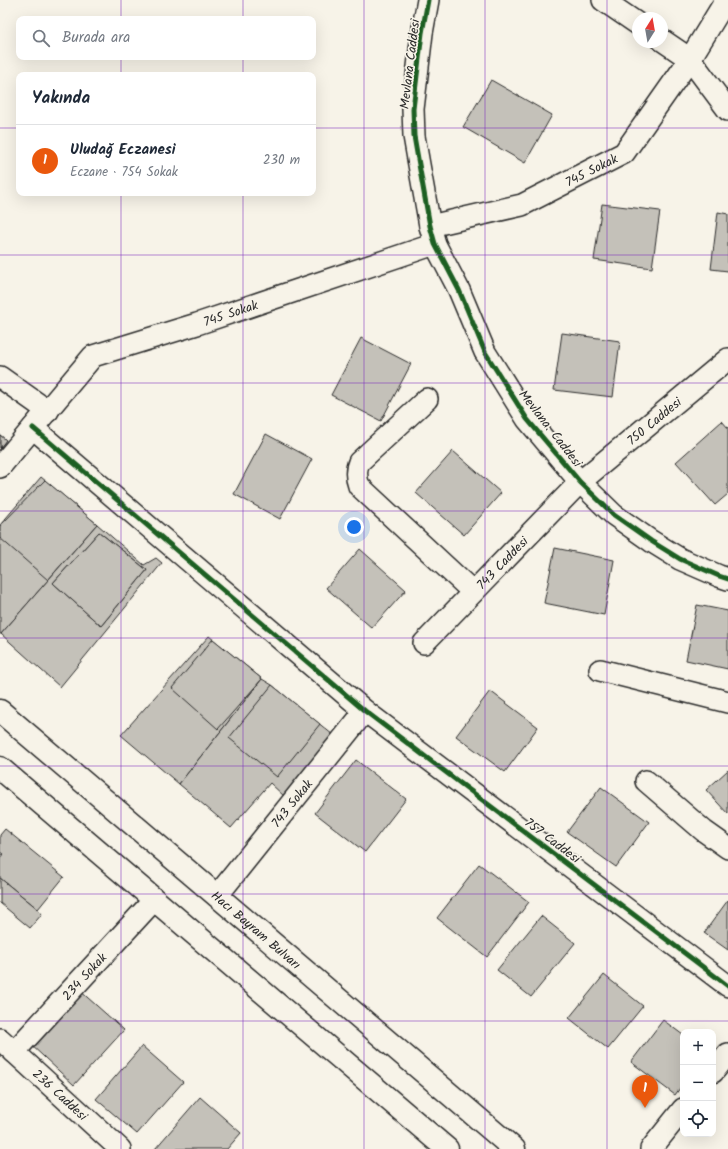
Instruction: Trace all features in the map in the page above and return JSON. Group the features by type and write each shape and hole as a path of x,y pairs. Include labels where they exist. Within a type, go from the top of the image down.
{"main road":[{"name":"Hacı Bayram Bulvarı","path":"0,711 514,1149"},
{"path":"0,768 447,1149"}],"street":[{"name":"Mevlana Caddesi","path":"428,0 422,33 413,109 414,136 433,235"},
{"path":"603,0 632,20"},
{"name":"745 Sokak","path":"0,467 93,356 212,319 433,235 522,205 624,153 690,59 726,0"},
{"path":"668,44 690,59 728,110"},
{"name":"Mevlana. Caddesi","path":"433,235 459,290 485,352 527,419 580,482 614,515 651,541 680,558 728,579"},
{"name":"750 Caddesi","path":"580,482 728,359"},
{"path":"0,377 48,411"},
{"path":"426,399 359,462 356,468 357,481 359,486 473,592"},
{"name":"757 Caddesi","path":"33,428 365,711 728,986"},
{"name":"743 Caddesi","path":"424,643 580,482"},
{"path":"600,670 728,702"},
{"name":"743 Sokak","path":"217,896 365,711"},
{"path":"646,781 704,831 728,848"},
{"name":"234 Sokak","path":"7,1046 154,900"},
{"name":"236 Caddesi","path":"7,1046 120,1149"},
{"path":"716,1068 728,1054"},
{"path":"651,1149 680,1114"}],"building":[{"path":"491,80 552,115 525,163 463,127"},
{"path":"602,204 660,211 652,268 594,260"},
{"path":"718,212 728,214 728,271 711,269"},
{"path":"562,333 620,341 613,397 554,390"},
{"path":"361,338 411,364 381,421 331,395"},
{"path":"722,421 728,428 728,494 715,505 676,462"},
{"path":"266,434 312,459 280,519 234,494"},
{"path":"0,435 6,440 0,448"},
{"path":"0,435 6,440 0,448"},
{"path":"453,451 501,493 464,535 416,493"},
{"path":"41,477 97,524 0,634 0,525"},
{"path":"45,480 97,524 48,580 0,538 0,526"},
{"path":"97,524 144,565 156,558 162,563 60,687 1,634","holes":["99,532 147,570 101,626 53,583"]},
{"path":"99,532 147,570 101,626 53,583"},
{"path":"555,548 614,560 604,615 544,603"},
{"path":"360,549 406,590 372,628 326,588"},
{"path":"697,605 728,611 728,669 686,660"},
{"path":"209,636 262,679 179,784 121,735"},
{"path":"213,639 262,679 218,729 172,688"},
{"path":"262,679 272,685 333,735 285,797 270,783 231,828 179,784"},
{"path":"272,685 320,724 277,777 229,738"},
{"path":"490,691 538,727 505,772 456,736"},
{"path":"356,760 406,799 365,852 315,813"},
{"path":"728,770 728,814 706,790"},
{"path":"601,787 649,822 616,867 567,832"},
{"path":"5,829 64,877 38,909 0,878 0,858 3,854 0,852 0,835"},
{"path":"479,864 529,902 487,957 437,918"},
{"path":"0,878 42,914 30,928 0,903"},
{"path":"728,900 728,950 704,933"},
{"path":"541,916 575,943 531,997 497,970"},
{"path":"604,975 643,1006 608,1049 569,1018"},
{"path":"78,989 124,1030 74,1085 29,1043"},
{"path":"663,1020 680,1033 680,1088 675,1095 631,1062"},
{"path":"142,1046 183,1082 137,1134 96,1099"},
{"path":"200,1097 241,1133 227,1149 155,1149"}],"cycle path":[{"path":"428,0 422,33 413,109 414,136 430,226 435,244 459,290 485,352 527,419 580,482 614,515 680,559 728,579"},
{"path":"33,428 365,711 728,986"}],"place":[{"name":"Uludağ Eczanesi","path":"645,1108"}]}
